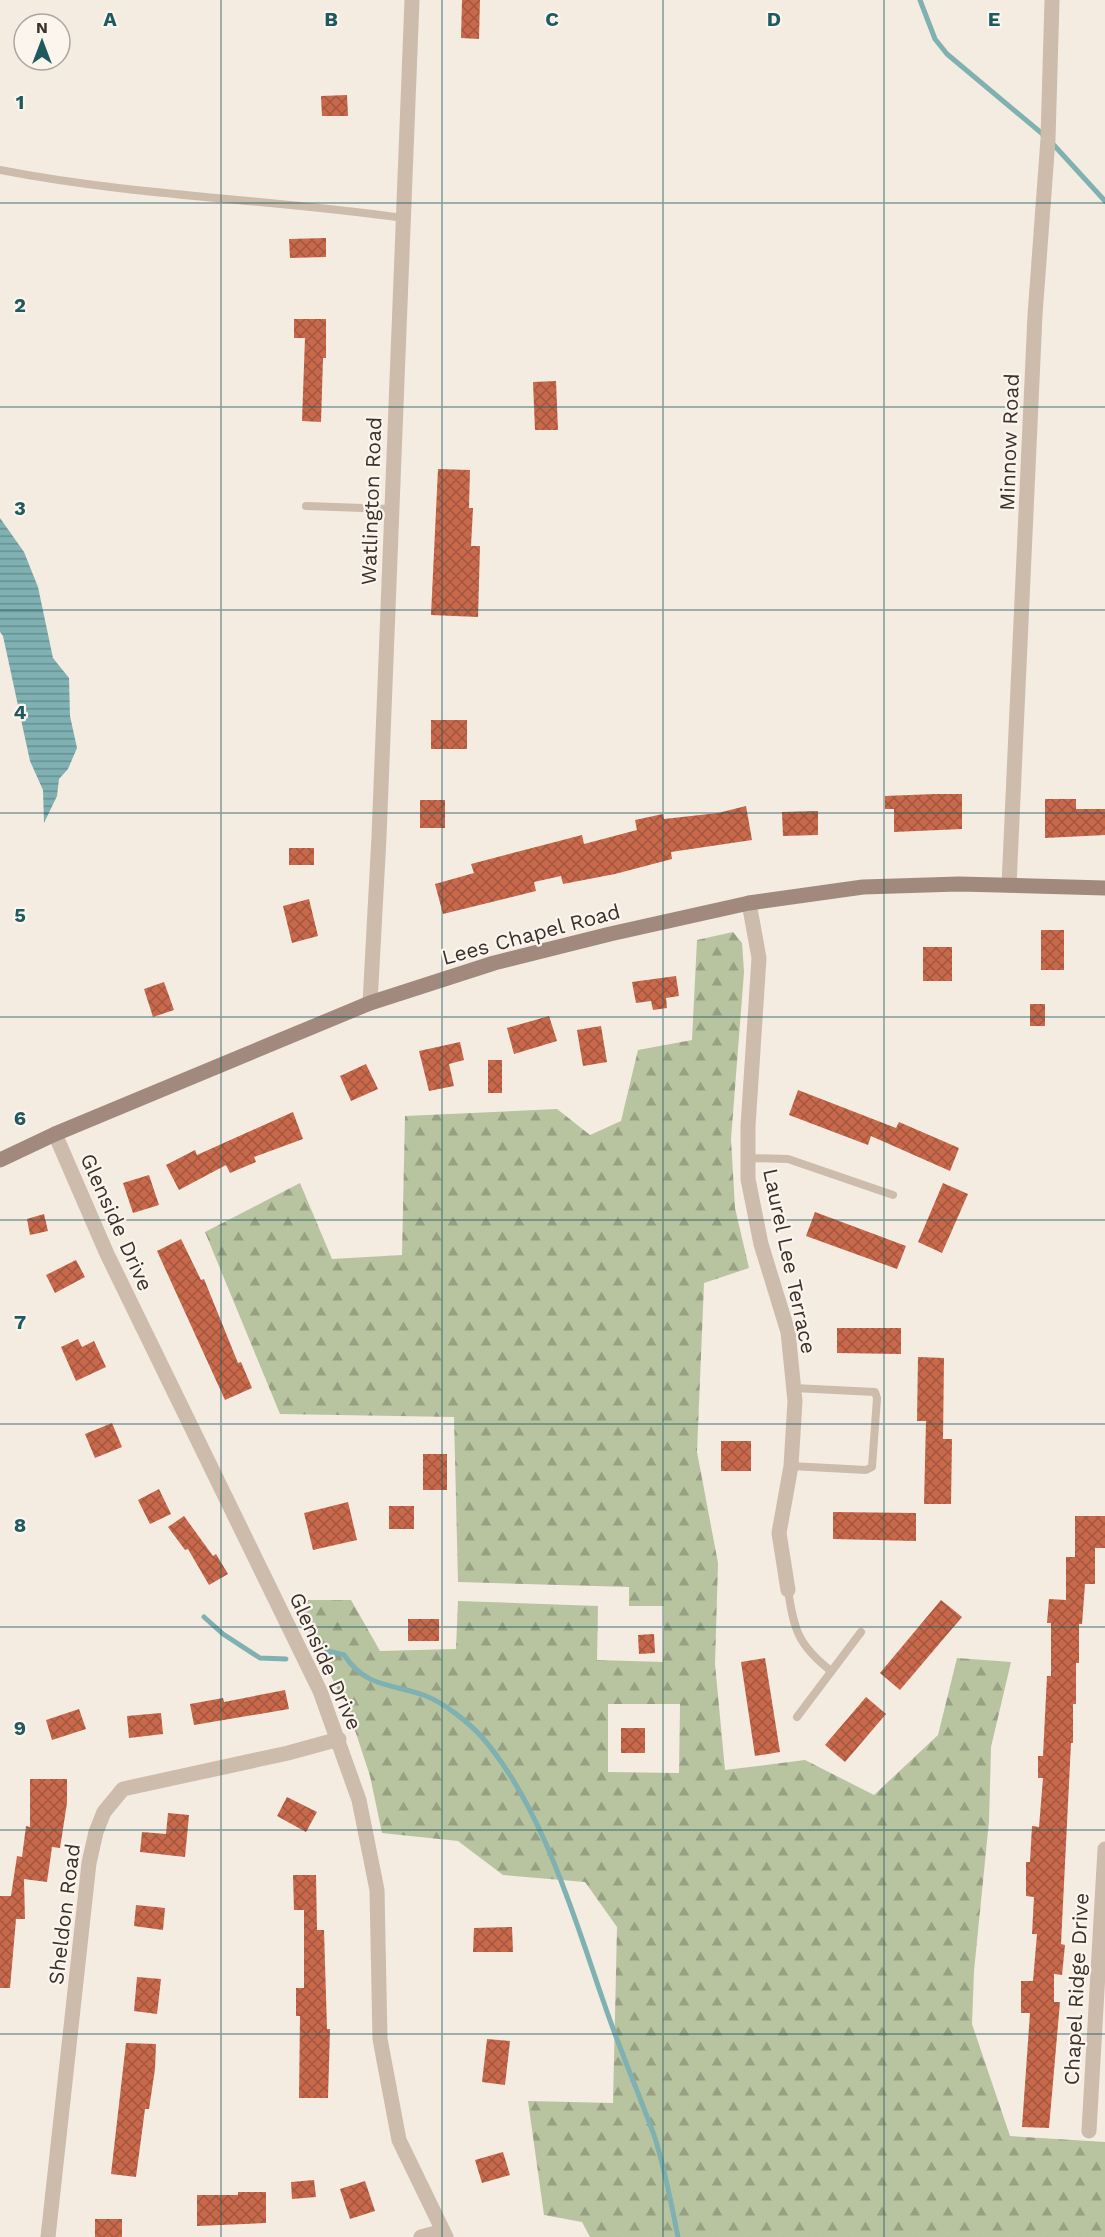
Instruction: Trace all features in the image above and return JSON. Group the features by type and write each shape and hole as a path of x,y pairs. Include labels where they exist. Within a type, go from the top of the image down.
{"main road":[{"name":"Lees Chapel Road","path":"0,1160 55,1134 370,1003 494,963 749,903 863,887 1009,885 1105,888"}],"street":[{"name":"Watlington Road","path":"370,1003 379,837 412,0"},
{"name":"Minnow Road","path":"1009,885 1035,315 1048,139 1052,0"},
{"name":"Laurel Lee Terrace","path":"749,903 759,957 748,1179 761,1244 788,1332 794,1388 791,1466 779,1533 788,1590"},
{"name":"Glenside Drive","path":"55,1134 107,1254 320,1691 339,1739 359,1800 377,1890 380,2039 399,2139 445,2234"},
{"name":"Sheldon Road","path":"48,2237 89,1863 96,1832 104,1812 123,1790 288,1753 339,1739"},
{"name":"Chapel Ridge Drive","path":"1089,2131 1105,1849"},
{"path":"421,2237 445,2234"}],"lane":[{"path":"0,170 75,183 227,200 331,208 403,218"},
{"path":"306,506 392,509"},
{"path":"748,1158 788,1159 893,1195"},
{"path":"791,1466 866,1470 872,1467 877,1398 875,1392 794,1388"},
{"path":"788,1590 796,1634 804,1647 831,1671"},
{"path":"797,1717 861,1632"}],"green space":[{"path":"733,932 742,943 744,972 731,1139 735,1208 749,1268 704,1283 697,1452 718,1563 715,1664 725,1770 805,1760 874,1795 938,1735 957,1658 1011,1662 991,1747 989,1821 974,1971 972,2024 1010,2136 1105,2142 1105,2237 590,2237 582,2222 544,2215 528,2101 613,2103 617,1927 585,1882 503,1875 458,1841 382,1833 370,1776 350,1715 294,1600 351,1600 380,1651 456,1649 458,1601 598,1606 597,1660 663,1662 664,1606 629,1606 629,1587 458,1582 454,1417 280,1414 205,1232 300,1183 332,1259 402,1255 405,1116 557,1109 590,1135 621,1121 638,1050 692,1040 697,940","holes":["608,1704 680,1704 679,1773 608,1772"]}],"water":[{"path":"0,518 24,552 38,587 53,658 69,678 70,716 77,748 68,769 59,779 57,796 44,823 43,790 30,761 3,636 0,632"}],"building":[{"path":"462,0 480,0 479,39 461,38"},
{"path":"347,95 348,116 322,116 321,96"},
{"path":"326,238 326,257 290,258 289,239"},
{"path":"294,319 326,319 326,358 323,358 321,422 302,421 305,338 294,338"},
{"path":"556,381 558,430 535,430 533,382"},
{"path":"438,469 470,470 469,508 473,508 471,546 480,546 478,617 431,615"},
{"path":"431,720 467,720 467,749 431,749"},
{"path":"962,794 962,829 894,832 894,809 885,809 885,796"},
{"path":"1045,799 1076,799 1076,809 1105,809 1105,835 1045,838"},
{"path":"420,800 445,800 445,828 420,828"},
{"path":"746,806 752,840 671,852 672,859 615,874 563,884 561,876 534,882 536,891 443,914 435,884 474,873 471,864 582,835 584,844 637,830 635,820 663,814 664,819 718,813"},
{"path":"818,811 818,835 783,836 782,812"},
{"path":"289,848 314,848 314,865 289,865"},
{"path":"309,899 318,936 292,943 283,906"},
{"path":"1041,930 1064,930 1064,970 1041,970"},
{"path":"923,947 952,947 952,981 923,981"},
{"path":"676,976 679,996 666,998 667,1008 653,1010 651,1001 636,1003 632,982"},
{"path":"164,982 174,1010 153,1017 144,989"},
{"path":"1030,1004 1045,1004 1045,1026 1030,1026"},
{"path":"549,1016 557,1041 514,1054 507,1028"},
{"path":"601,1026 607,1062 583,1066 577,1030"},
{"path":"460,1042 464,1060 449,1064 454,1086 429,1091 419,1051"},
{"path":"488,1060 502,1060 502,1093 488,1093"},
{"path":"366,1064 378,1089 351,1101 340,1076"},
{"path":"798,1090 896,1128 899,1122 959,1148 950,1171 871,1136 868,1145 789,1115"},
{"path":"293,1112 303,1139 254,1157 256,1162 230,1173 226,1165 179,1190 166,1165 195,1150 197,1155"},
{"path":"149,1175 159,1205 133,1213 123,1183"},
{"path":"943,1183 968,1194 942,1253 918,1242"},
{"path":"815,1212 906,1246 897,1269 806,1236"},
{"path":"44,1214 48,1231 30,1235 27,1219"},
{"path":"181,1239 201,1280 204,1279 238,1363 241,1362 252,1388 225,1400 157,1251"},
{"path":"76,1260 85,1277 55,1293 46,1275"},
{"path":"837,1328 901,1328 901,1354 837,1353"},
{"path":"78,1339 82,1347 94,1341 106,1367 76,1381 61,1347"},
{"path":"918,1357 944,1358 943,1439 952,1439 951,1504 924,1504 926,1421 917,1421"},
{"path":"112,1423 122,1447 95,1458 85,1434"},
{"path":"721,1441 751,1441 751,1471 721,1471"},
{"path":"423,1454 447,1454 447,1490 423,1490"},
{"path":"159,1489 171,1514 150,1524 138,1500"},
{"path":"348,1502 357,1540 313,1550 304,1513"},
{"path":"389,1506 414,1506 414,1529 389,1529"},
{"path":"833,1512 916,1513 916,1541 833,1539"},
{"path":"184,1516 213,1556 216,1554 228,1574 209,1585 188,1549 185,1550 168,1527"},
{"path":"1075,1516 1105,1516 1105,1548 1095,1548 1095,1584 1085,1584 1082,1624 1079,1624 1079,1663 1076,1663 1076,1704 1073,1704 1073,1743 1071,1743 1061,1944 1065,1945 1062,1975 1054,1974 1054,2002 1060,2002 1049,2128 1022,2127 1030,2013 1021,2013 1021,1981 1033,1981 1037,1934 1032,1934 1034,1897 1026,1896 1026,1862 1030,1862 1032,1826 1039,1827 1043,1778 1038,1778 1038,1756 1043,1756 1047,1676 1051,1676 1051,1623 1047,1623 1049,1599 1066,1600 1066,1557 1075,1557"},
{"path":"941,1600 962,1617 900,1690 880,1673"},
{"path":"408,1619 439,1619 439,1641 408,1641"},
{"path":"654,1634 655,1653 639,1654 638,1635"},
{"path":"765,1658 780,1752 755,1756 741,1662"},
{"path":"285,1690 289,1709 194,1725 190,1704 223,1698 224,1702"},
{"path":"866,1697 886,1714 845,1762 825,1745"},
{"path":"79,1709 86,1729 52,1740 46,1720"},
{"path":"161,1713 163,1734 129,1738 127,1716"},
{"path":"621,1728 645,1728 645,1753 621,1753"},
{"path":"30,1779 67,1779 67,1803 60,1848 52,1847 47,1882 24,1879 25,1919 16,1919 10,1988 0,1988 0,1896 11,1896 17,1856 22,1857 26,1826 30,1827"},
{"path":"287,1797 317,1812 306,1832 277,1816"},
{"path":"168,1813 189,1815 185,1857 140,1852 142,1832 166,1834"},
{"path":"293,1875 316,1875 317,1930 324,1930 327,2029 330,2029 328,2098 299,2098 300,2016 296,2016 296,1988 304,1988 304,1910 294,1910"},
{"path":"136,1905 165,1908 163,1930 134,1926"},
{"path":"512,1927 513,1952 473,1952 474,1928"},
{"path":"137,1977 161,1979 157,2014 134,2011"},
{"path":"487,2039 510,2041 505,2085 482,2082"},
{"path":"126,2043 156,2044 149,2109 145,2109 136,2177 111,2174"},
{"path":"503,2152 510,2175 482,2183 475,2160"},
{"path":"314,2180 316,2197 292,2199 291,2182"},
{"path":"365,2181 375,2211 350,2219 340,2189"},
{"path":"238,2192 266,2192 266,2223 197,2226 197,2195 238,2195"},
{"path":"95,2219 122,2219 122,2237 95,2237"}],"waterway":[{"path":"920,0 935,39 947,54 1045,136"},
{"path":"1052,143 1105,201"},
{"path":"204,1617 223,1634 260,1658 286,1659"},
{"path":"320,1649 344,1655 353,1666 371,1679 426,1696 455,1713 481,1736 503,1764 522,1795 539,1828 568,1899 616,2036 654,2135 665,2173 678,2237"}]}
